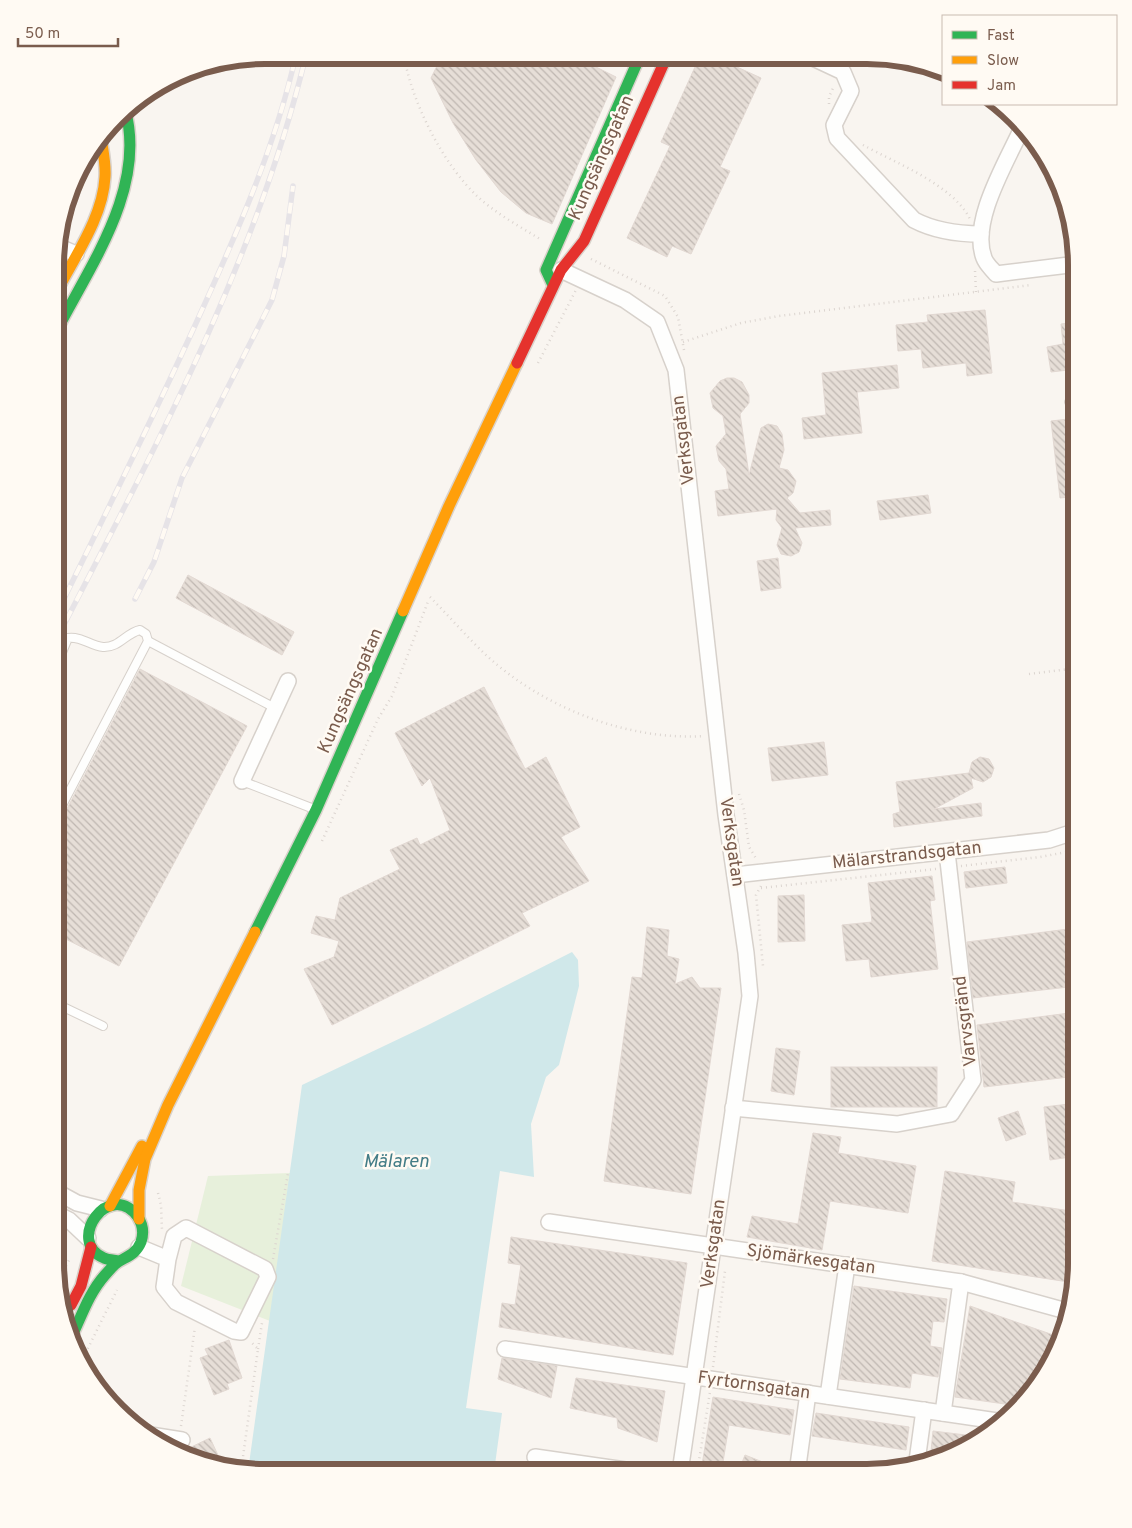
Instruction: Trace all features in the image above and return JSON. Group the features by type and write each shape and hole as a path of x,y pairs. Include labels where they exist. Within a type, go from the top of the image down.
{"main road":[{"name":"Kungsängsgatan","path":"554,286 546,270 637,64"},
{"name":"Kungsängsgatan","path":"139,1219 140,1190 145,1160 168,1106 316,810 450,506 562,270 584,241 662,64"},
{"path":"64,316 114,217 123,191 130,154 130,132 127,119"},
{"path":"117,129 130,132"},
{"name":"Kungsängsgatan","path":"562,270 564,254 600,168 605,137"},
{"path":"64,277 86,235 105,179 102,147"},
{"path":"76,254 92,261"},
{"name":"Kungsängsgatan","path":"106,1208 135,1157 168,1106"},
{"path":"69,1308 81,1286 90,1243 88,1228 91,1220 106,1208 124,1207 133,1211 139,1219 143,1237 139,1247 129,1258 119,1261 104,1259 90,1243"},
{"path":"75,1330 96,1286 119,1261"}],"street":[{"path":"825,64 842,72 850,91 835,123 837,138 914,220 928,227 958,234 976,234"},
{"path":"1019,134 976,234 984,259 996,274 1068,265"},
{"path":"64,248 76,254"},
{"name":"Verksgatan","path":"562,270 625,300 657,322 676,370 750,996 733,1108 721,1247 694,1377 681,1464"},
{"path":"242,781 288,681"},
{"name":"Mälarstrandsgatan","path":"735,875 1049,840 1068,833"},
{"name":"Varvsgränd","path":"733,1108 897,1124 951,1114 973,1080 947,852"},
{"path":"64,1196 77,1203 106,1208"},
{"path":"64,1218 69,1220 90,1243"},
{"name":"Sjömärkesgatan","path":"549,1222 961,1282 1062,1310"},
{"path":"186,1228 265,1269 268,1277 241,1332 234,1331 197,1313 176,1302 164,1288 168,1259 174,1236 186,1228"},
{"path":"139,1247 168,1259"},
{"path":"828,1396 847,1265"},
{"path":"942,1413 961,1282"},
{"name":"Fyrtornsgatan","path":"505,1349 993,1420"},
{"path":"798,1464 808,1394"},
{"path":"918,1457 924,1410"},
{"path":"159,1434 181,1434"},
{"path":"535,1457 584,1464"}],"lane":[{"path":"64,648 68,638 75,637 104,647 120,643 131,632 140,630 146,634 148,642 64,802"},
{"path":"148,642 275,708"},
{"path":"242,781 316,810"},
{"path":"64,1007 103,1026"}],"path":[{"path":"405,64 418,103 437,141 455,170 477,196 512,223 556,249"},
{"path":"835,123 828,116 829,97 842,72"},
{"path":"861,143 943,190 964,207 972,221 976,234"},
{"path":"591,259 665,296 678,317 683,342 740,323 779,316 1040,283"},
{"path":"974,263 976,292"},
{"path":"430,597 487,656 546,698 579,715 613,726 656,733 696,737 718,735"},
{"path":"1029,674 1068,669"},
{"path":"744,810 749,847 756,858 759,872"},
{"path":"761,888 1040,857 1068,852"},
{"path":"698,1464 712,1380 721,1247"},
{"path":"64,1269 72,1255"},
{"path":"181,1434 197,1313"},
{"path":"241,1332 258,1349 242,1463"}],"green space":[{"path":"291,1173 270,1321 181,1286 208,1176"}],"water":[{"name":"Mälaren","path":"572,952 578,960 579,986 559,1065 546,1077 531,1124 534,1177 500,1171 466,1408 502,1413 495,1464 249,1464 302,1085 426,1026"}],"building":[{"path":"438,64 598,64 596,67 616,77 552,224 526,213 501,192 476,160 453,123 431,78"},
{"path":"696,64 730,64 761,78 720,167 730,171 691,254 672,246 667,257 627,238 670,146 661,142"},
{"path":"985,310 992,373 967,376 966,363 923,368 921,349 898,351 896,325 928,322 927,315"},
{"path":"1068,323 1068,370 1051,372 1047,347 1063,344 1061,324"},
{"path":"897,365 899,388 857,392 862,433 804,439 802,418 826,415 822,373"},
{"path":"734,378 742,382 749,395 749,403 740,414 749,475 761,428 768,424 777,426 782,434 784,450 779,468 788,470 796,481 793,493 787,498 800,513 830,510 831,525 795,528 802,543 799,552 791,556 781,554 777,545 782,528 776,520 777,509 718,516 715,491 729,489 726,469 719,461 716,446 726,434 723,416 713,408 710,393 720,381"},
{"path":"1068,419 1068,497 1060,498 1051,421"},
{"path":"928,495 931,513 880,520 877,501"},
{"path":"778,558 781,588 761,591 757,561"},
{"path":"188,575 294,632 282,655 176,598"},
{"path":"140,669 247,726 119,966 64,938 64,815"},
{"path":"484,687 525,769 546,757 580,827 561,837 589,881 522,913 530,926 332,1025 304,969 334,957 339,941 311,933 316,916 335,920 340,898 400,869 390,850 417,838 420,845 450,830 430,778 422,786 395,733"},
{"path":"824,742 828,775 772,781 768,748"},
{"path":"980,757 989,759 994,768 991,777 983,782 971,778 973,788 934,809 981,803 982,816 894,827 893,814 900,812 896,782 969,773 972,762"},
{"path":"1005,867 1007,883 966,888 964,872"},
{"path":"932,876 935,900 930,901 938,969 871,977 869,959 846,961 842,925 872,922 868,883"},
{"path":"804,895 805,941 778,942 778,896"},
{"path":"647,927 669,930 667,956 679,959 675,984 692,977 700,988 721,988 691,1194 604,1181 632,977 642,978"},
{"path":"1068,929 1068,987 973,998 967,942"},
{"path":"1068,1013 1068,1077 984,1087 977,1025"},
{"path":"776,1048 800,1051 794,1095 771,1091"},
{"path":"831,1067 937,1067 937,1107 831,1107"},
{"path":"1068,1104 1068,1157 1050,1160 1044,1107"},
{"path":"1018,1111 1026,1134 1006,1141 998,1118"},
{"path":"813,1133 841,1137 838,1153 916,1166 908,1213 830,1201 822,1250 747,1237 752,1216 798,1224"},
{"path":"945,1171 1015,1182 1012,1202 1068,1211 1068,1282 932,1261"},
{"path":"511,1237 687,1263 673,1355 499,1327 502,1303 515,1305 521,1265 508,1263"},
{"path":"854,1286 947,1299 944,1322 933,1321 930,1346 942,1348 938,1377 912,1373 910,1388 840,1379"},
{"path":"970,1306 1055,1336 1048,1352 1027,1386 1009,1405 955,1397"},
{"path":"229,1340 242,1378 227,1384 229,1389 214,1395 200,1358 208,1355 205,1349"},
{"path":"502,1358 557,1366 551,1398 498,1379"},
{"path":"576,1378 665,1391 657,1442 618,1428 617,1418 570,1408"},
{"path":"713,1397 794,1410 790,1435 729,1425 723,1464 702,1464"},
{"path":"816,1413 909,1427 906,1450 812,1436"},
{"path":"933,1431 970,1436 937,1452 931,1451"},
{"path":"210,1438 220,1459 200,1454 188,1449"},
{"path":"745,1455 768,1464 742,1464"}],"railway":[{"path":"64,599 163,395 226,256 266,157 294,64"},
{"path":"64,625 129,499 199,355 231,281 260,207 285,131 304,64"},
{"path":"135,599 154,562 182,478 272,300 284,256 293,186"}],"traffic: fast":[{"path":"552,283 546,270 636,64"},
{"path":"64,317 99,252 122,196 128,167 130,138 127,119"},
{"path":"255,932 316,810 403,611"},
{"path":"75,1330 86,1304 99,1282 114,1265 134,1252 141,1242 143,1229 138,1217 127,1207 115,1205 104,1209 96,1217 90,1228 89,1239 93,1250 104,1258 119,1261"}],"traffic: slow":[{"path":"64,278 87,236 99,207 105,172 102,146"},
{"path":"403,611 449,506 517,363"},
{"path":"139,1219 139,1190 145,1159 168,1105 255,932"},
{"path":"110,1206 142,1146"}],"traffic: jam":[{"path":"517,363 561,270 584,241 663,64"},
{"path":"71,1305 81,1286 91,1247"}]}
